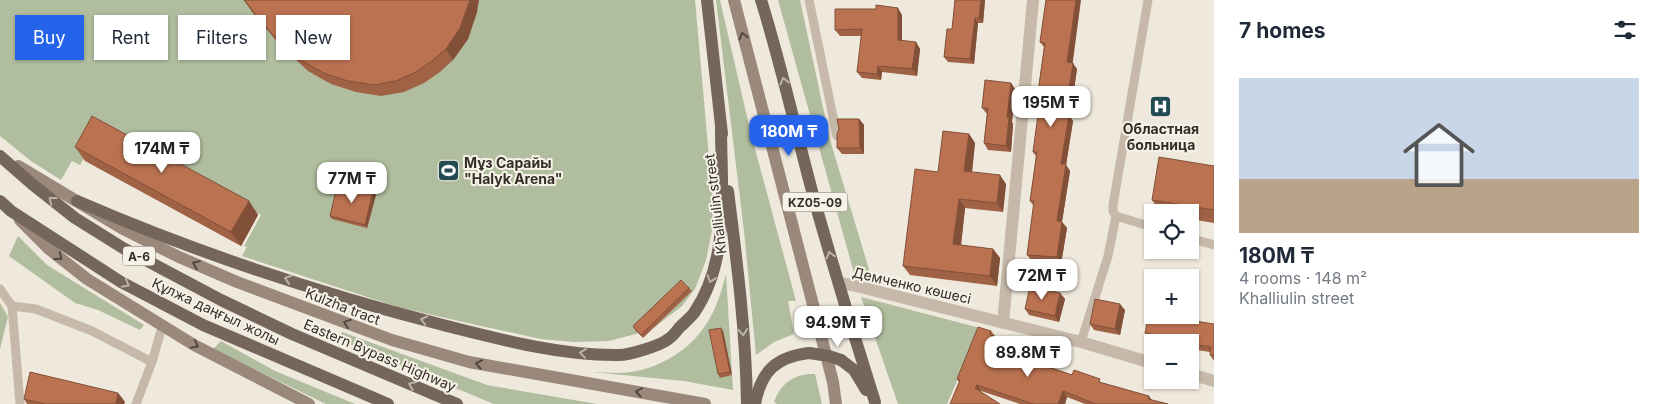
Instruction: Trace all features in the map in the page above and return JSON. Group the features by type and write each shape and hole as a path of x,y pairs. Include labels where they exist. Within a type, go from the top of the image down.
{"main road":[{"name":"Khalliulin street","path":"707,0 737,266 747,404"},
{"path":"734,0 833,382 836,404"},
{"name":"KZ05-09","path":"761,0 777,51 818,212 850,327 875,403"},
{"path":"77,201 157,234 238,264 406,315 499,339 545,348 621,355 642,350 667,340 694,314 708,286 718,256 722,226 721,127"},
{"name":"Kulzha tract","path":"0,155 125,230 179,256 237,282 392,340 470,362 704,404"},
{"name":"Kulzha tract","path":"0,155 32,184 75,218 123,248 221,300 292,334"},
{"name":"A-6","path":"0,201 11,211"},
{"path":"11,211 49,249 87,279 162,327 309,404"},
{"name":"Құлжа даңғыл жолы","path":"11,211 121,282 203,325 388,404"},
{"name":"Eastern Bypass Highway","path":"292,334 457,404"},
{"path":"754,404 761,381 771,366 783,359 809,353 841,360 854,370 875,403"}],"street":[{"path":"1003,323 1033,0"},
{"name":"Демченко көшесі","path":"839,283 862,287 1081,342 1144,361"},
{"path":"1199,377 1214,381"}],"lane":[{"path":"809,0 836,136"},
{"path":"1081,342 1108,256 1116,216 1113,211 1113,205 1148,0"},
{"path":"1116,216 1144,225"},
{"path":"1199,241 1214,245"},
{"path":"0,289 12,306 20,404"},
{"path":"12,306 36,309 92,331 152,362"},
{"path":"136,404 152,362 162,327"}],"green space":[{"name":"Мұз Сарайы \"Halyk Arena\"","path":"0,0 695,0 713,202 713,226 706,260 695,289 682,306 651,330 609,341 574,342 541,339 398,307 242,256 247,247 244,246 261,215 101,127 80,165 72,161 61,180 31,161 0,136"},
{"path":"716,0 720,0 751,134 796,301 788,301 794,334 774,342 756,355 744,231"},
{"path":"778,0 800,0 830,140 871,276 854,273"},
{"path":"18,236 47,265 144,325 140,330 98,310 75,303 9,256"},
{"path":"726,274 733,390 684,381 592,372 621,373 655,366 687,347 710,318 718,302"},
{"path":"861,297 980,328 947,404 898,404"},
{"path":"0,303 8,317 0,349"},
{"path":"342,332 487,385 597,404 494,404 337,339"},
{"path":"221,341 275,371 355,404 326,404 213,349"},
{"path":"809,374 815,374 822,404 777,404 774,402 779,391 787,382"}],"building":[{"path":"244,0 470,0 460,28 446,49 416,72 396,81 374,85 348,81 324,73 300,60 350,60 350,15 276,15 276,38 266,27 266,15 256,15"},
{"path":"955,0 981,0 979,18 975,18 970,59 944,57 947,29 952,29"},
{"path":"1046,0 1076,0 1067,62 1073,63 1065,115 1069,115 1061,164 1066,164 1057,221 1062,222 1057,257 1027,255 1034,201 1030,201 1037,152 1033,152 1040,100 1037,99 1045,43 1040,42"},
{"path":"876,5 898,8 898,40 916,42 912,69 878,66 877,74 857,72 862,29 835,30 835,9 876,9"},
{"path":"985,80 1011,83 1006,146 984,143 988,108 982,108"},
{"path":"92,116 249,201 231,232 75,147"},
{"path":"837,119 859,119 860,148 837,148 839,129"},
{"path":"943,131 969,134 964,171 1000,175 997,203 959,199 953,244 993,249 990,276 903,266 915,169 938,172"},
{"path":"1159,157 1214,166 1214,210 1199,208 1199,204 1177,204 1152,200"},
{"path":"338,182 373,191 365,225 330,216"},
{"path":"681,280 689,288 641,335 633,326"},
{"path":"1030,286 1060,293 1055,316 1025,309"},
{"path":"1095,299 1120,304 1115,329 1090,324"},
{"path":"1199,322 1214,324 1214,356 1210,355 1211,347 1199,345 1199,334 1145,333 1147,324 1199,324"},
{"path":"978,327 991,331 990,335 1031,348 1027,360 1072,375 1074,370 1100,379 1099,382 1149,396 1148,399 1168,404 1096,404 1063,391 1058,404 1033,404 977,385 975,388 1000,404 950,404 960,380 957,379"},
{"path":"721,328 730,372 718,374 709,330"},
{"path":"30,372 118,393 116,404 45,404 24,399"}],"place":[{"name":"Областная больница","path":"1161,106"},
{"name":"Мұз Сарайы \"Halyk Arena\"","path":"448,170"}]}
